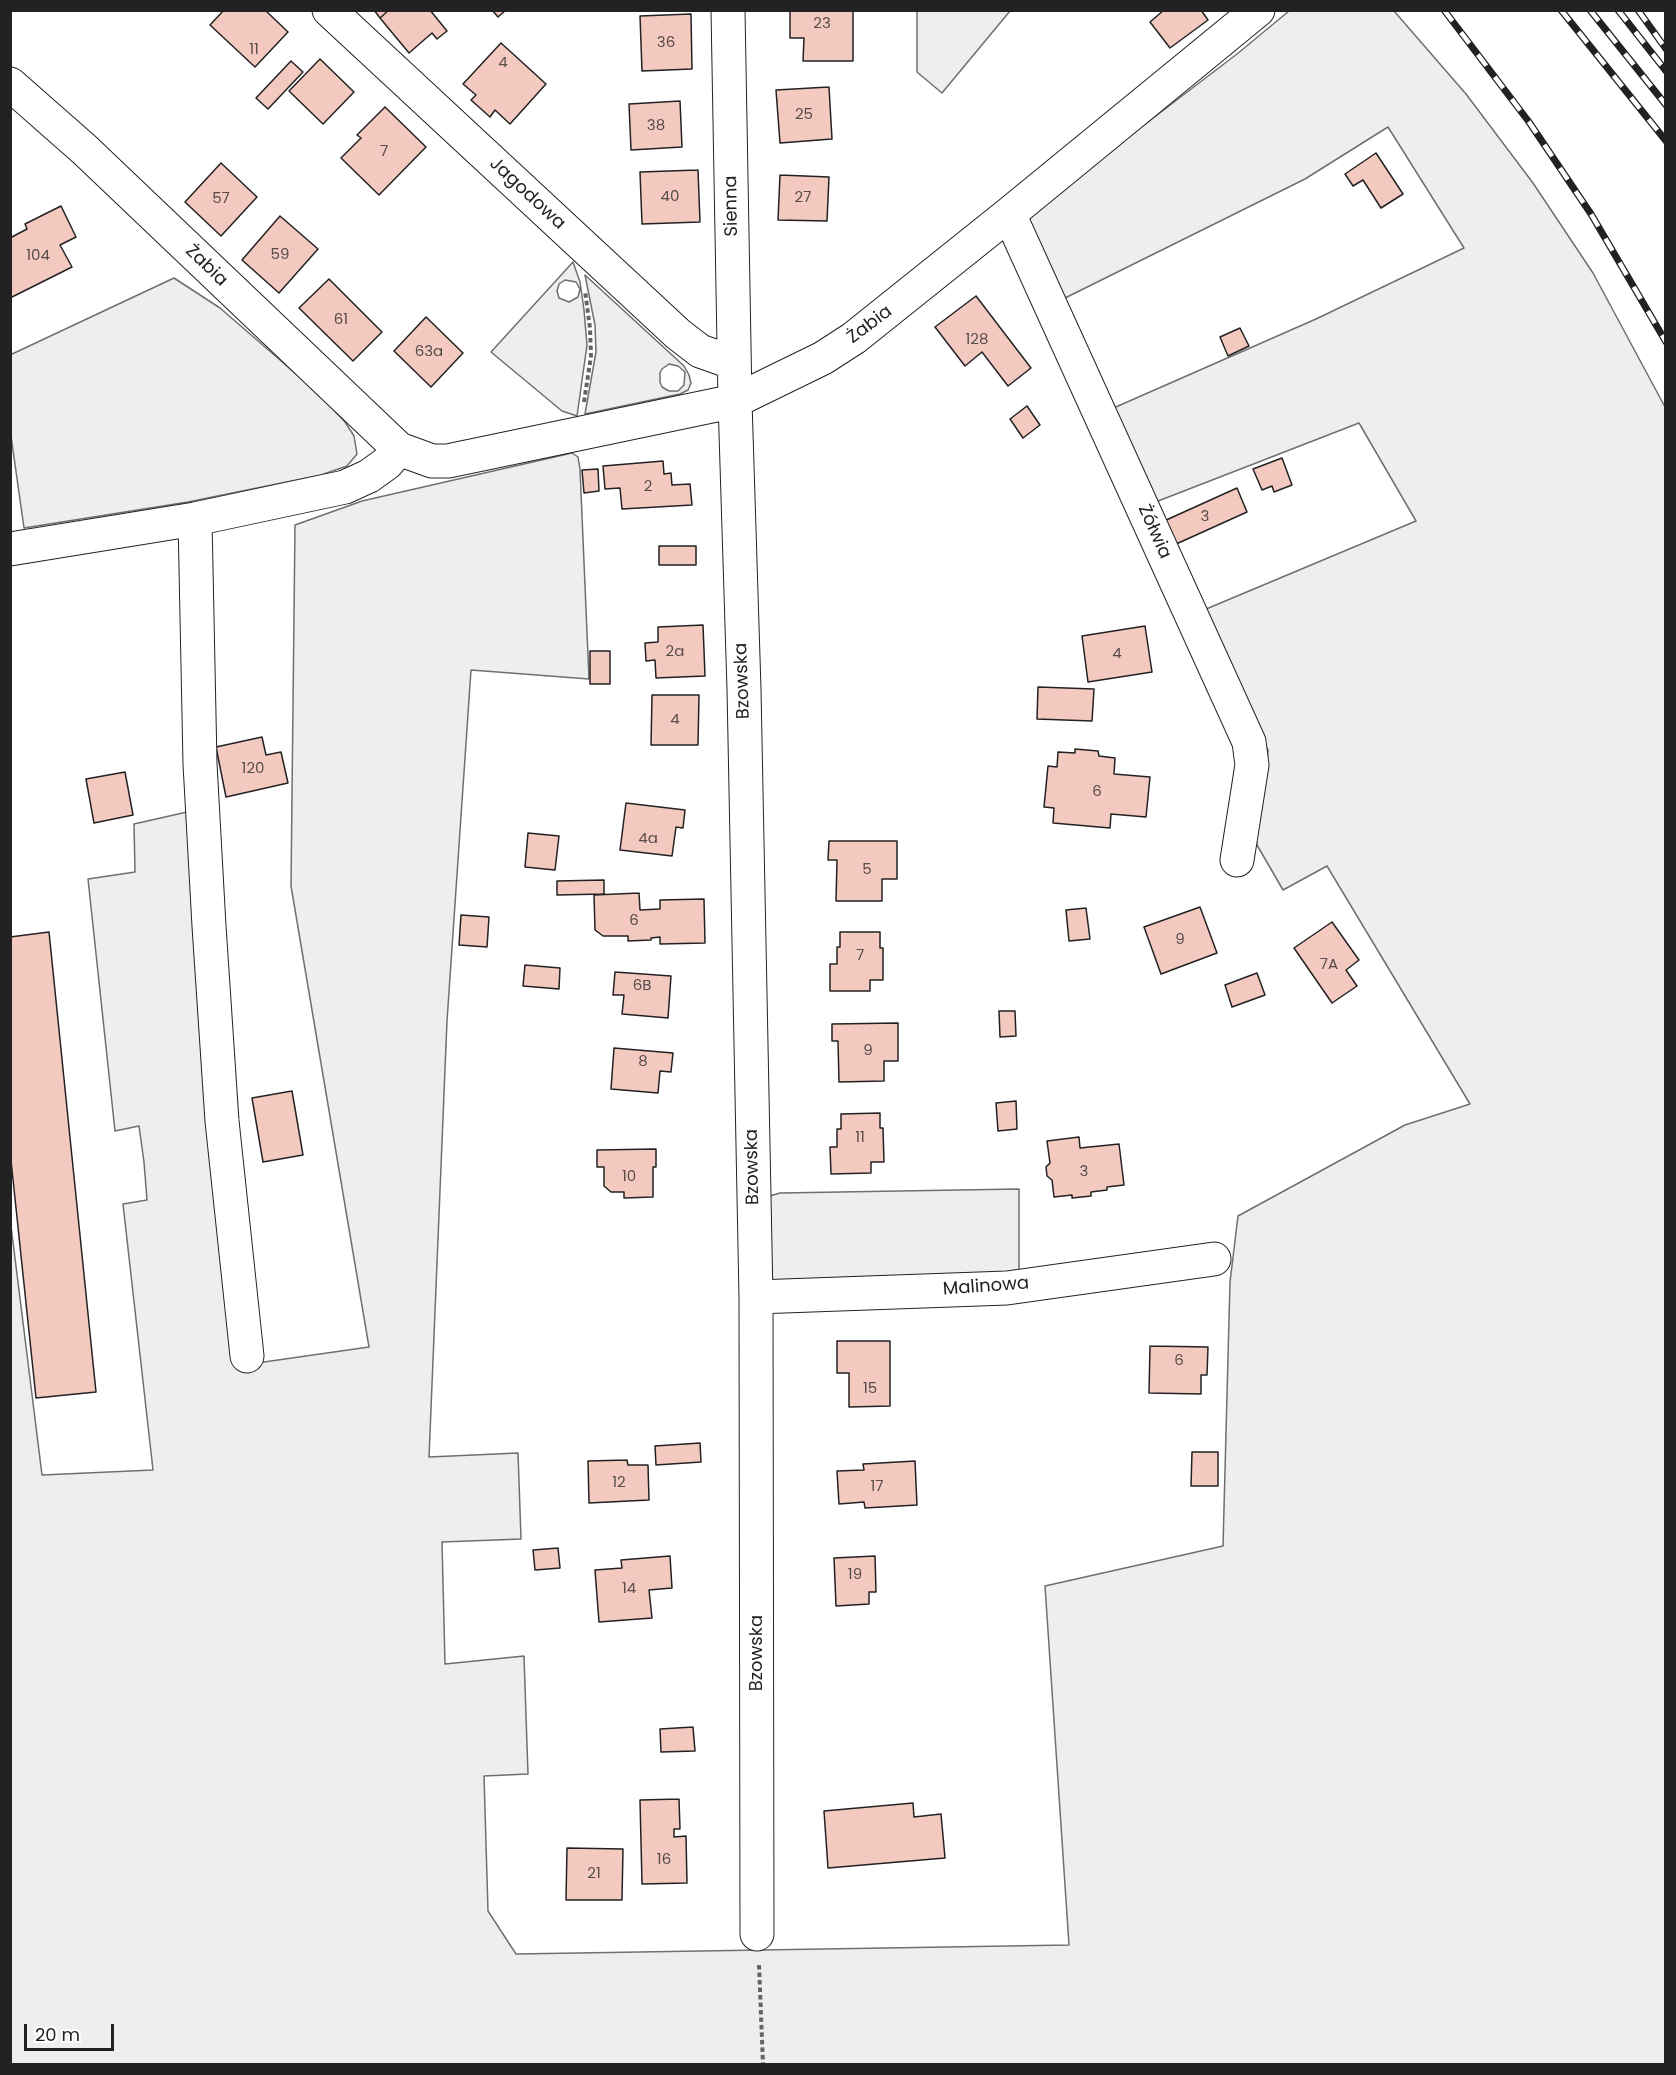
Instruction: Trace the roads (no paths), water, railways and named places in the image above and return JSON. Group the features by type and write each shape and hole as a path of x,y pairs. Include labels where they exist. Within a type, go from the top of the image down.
{"street":[{"name":"Jagodowa","path":"329,10 678,334 700,351 734,363"},
{"name":"Sienna","path":"728,10 735,401"},
{"name":"Żabia","path":"10,84 85,150 399,449 432,461 448,461 735,401 823,358 854,338 1009,214 1258,10"},
{"name":"Żółwia","path":"1009,214 1249,742 1252,765 1237,860"},
{"name":"Bzowska","path":"735,401 744,689 756,1297 757,1934"},
{"path":"10,549 195,519 345,487 369,476 387,463 399,449"},
{"path":"195,519 200,764 208,926 222,1121 247,1356"},
{"name":"Malinowa","path":"756,1297 1007,1288 1214,1259"}],"railway":[{"path":"1444,10 1529,122 1591,214 1666,342"},
{"path":"1561,10 1666,141"},
{"path":"1590,10 1666,105"},
{"path":"1618,10 1666,71"},
{"path":"1638,10 1666,49"}]}
